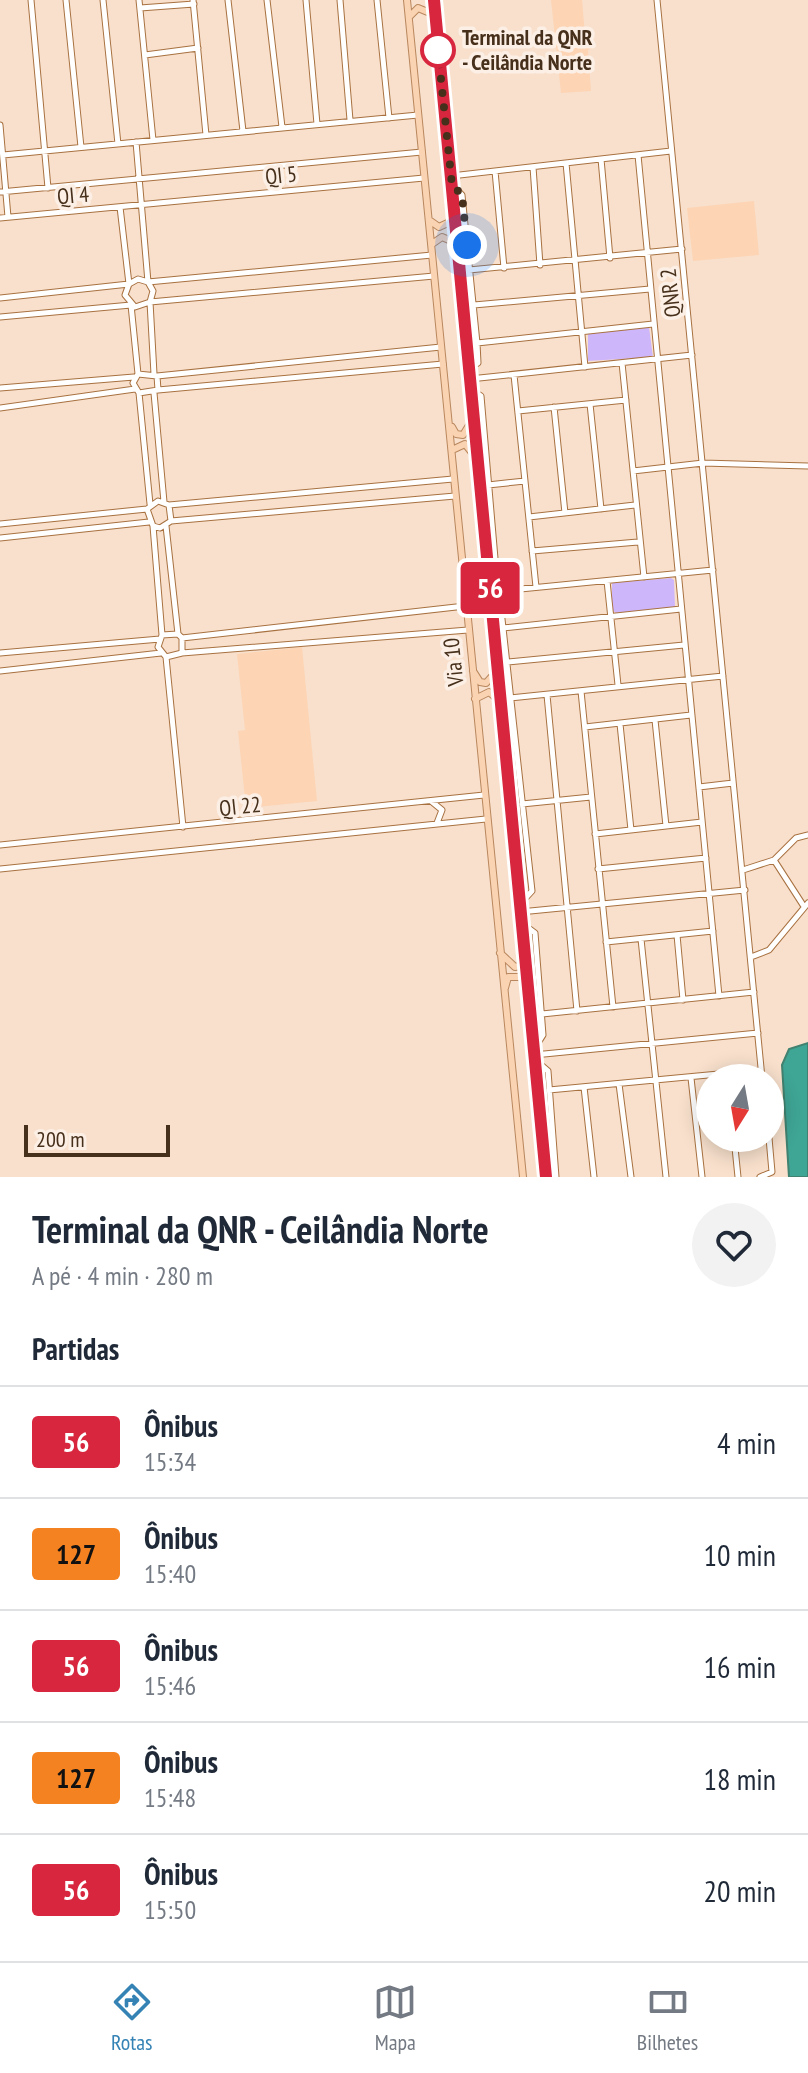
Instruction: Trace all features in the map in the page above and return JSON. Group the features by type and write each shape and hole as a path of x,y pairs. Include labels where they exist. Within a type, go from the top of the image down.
{"main road":[{"name":"Via 10","path":"407,0 523,1177"},
{"name":"Via 10","path":"434,0 546,1177"},
{"path":"409,18 418,8 435,15"},
{"path":"429,220 439,227 453,220"},
{"path":"431,244 442,237 456,243"},
{"path":"450,423 454,432 463,435 469,430 473,417"},
{"path":"451,457 457,445 469,445 478,473"},
{"path":"472,667 480,682 486,683 497,671"},
{"path":"475,699 486,692 501,702"},
{"path":"500,953 515,967 520,966 524,952"},
{"path":"504,993 508,977 520,977 529,986"}],"street":[{"path":"31,0 48,188"},
{"path":"66,0 81,147"},
{"path":"103,0 118,144"},
{"path":"139,0 153,140"},
{"path":"228,0 243,131"},
{"path":"267,0 282,127"},
{"path":"306,0 317,124"},
{"path":"340,0 350,120"},
{"path":"377,0 389,118"},
{"path":"657,0 682,249"},
{"path":"140,8 194,2 206,135"},
{"path":"145,55 198,48"},
{"path":"3,155 418,115"},
{"path":"0,125 3,192 8,217"},
{"path":"136,142 148,282 153,291 150,302 156,392 182,653"},
{"path":"451,176 671,151"},
{"path":"3,192 422,152"},
{"path":"638,155 719,996"},
{"path":"601,159 610,258"},
{"path":"566,163 585,367"},
{"path":"533,167 540,265"},
{"path":"495,171 504,268"},
{"name":"QI 5","path":"141,205 424,178"},
{"path":"452,185 462,195 474,305 478,363 469,368"},
{"name":"QI 4","path":"0,218 141,205"},
{"path":"120,207 129,284 125,295 131,305 161,637 183,827"},
{"name":"QNR 2","path":"469,270 575,262 682,249 761,1064"},
{"path":"0,298 129,284 138,279 148,282 432,255"},
{"path":"0,317 131,305 141,307 150,302 434,276"},
{"path":"474,305 650,289"},
{"name":"QNR 2","path":"477,343 653,324"},
{"path":"0,388 441,347"},
{"path":"470,379 692,355"},
{"path":"622,363 644,577"},
{"path":"0,408 137,391 156,392 443,364"},
{"path":"514,375 536,587"},
{"path":"471,390 481,396 496,570 489,579"},
{"path":"518,411 626,400"},
{"path":"590,404 601,509"},
{"path":"554,407 565,513"},
{"path":"633,471 703,463 808,466"},
{"path":"0,524 167,503 453,479"},
{"path":"488,485 525,481"},
{"path":"0,538 455,496"},
{"path":"529,517 635,505"},
{"path":"532,551 638,542"},
{"path":"520,908 532,891 501,610 491,596 536,587 713,570"},
{"path":"607,581 618,685"},
{"path":"0,653 465,606"},
{"path":"503,628 681,609"},
{"path":"0,671 468,630"},
{"path":"507,662 684,645"},
{"path":"510,698 723,676"},
{"path":"581,691 613,1007"},
{"path":"547,695 577,1011"},
{"path":"585,727 691,715"},
{"path":"655,720 666,826"},
{"path":"620,724 631,830"},
{"path":"699,787 733,783"},
{"name":"QI 22","path":"0,845 484,795"},
{"path":"522,804 591,797"},
{"path":"431,801 442,810 436,824"},
{"path":"0,869 486,819"},
{"path":"595,834 702,822"},
{"path":"743,870 774,860 796,838 808,835"},
{"path":"598,869 706,858"},
{"path":"751,957 769,950 791,928 806,904 774,860"},
{"path":"520,908 567,907 745,890"},
{"path":"521,923 535,933 543,1035 534,1055"},
{"path":"606,942 713,931"},
{"path":"677,935 683,1000"},
{"path":"641,939 666,1177"},
{"path":"542,1014 754,992"},
{"path":"534,1055 758,1033"},
{"path":"534,1055 548,1071 556,1177"},
{"path":"691,1078 702,1177"},
{"path":"549,1090 696,1078"},
{"path":"619,1084 631,1177"},
{"path":"584,1087 594,1177"},
{"path":"735,1152 738,1177"},
{"path":"760,1177 769,1176 772,1168 770,1152"}],"shaded area":[{"path":"551,0 582,0 585,35 593,36 594,48 588,50 591,91 561,93"},
{"path":"754,201 759,255 693,261 687,208"},
{"path":"649,327 653,357 588,361 588,333"},
{"path":"674,580 675,607 616,613 612,610 612,583"},
{"path":"302,647 317,801 246,808 238,731 245,730 237,654"}],"water":[{"path":"808,1043 808,1177 789,1177 782,1064 789,1049"}],"bus line":[{"name":"56","path":"434,0 546,1177"}],"place":[{"name":"Terminal da QNR - Ceilândia Norte","path":"438,50"}],"route":[{"path":"438,50 452,185 462,195 467,245"}]}
